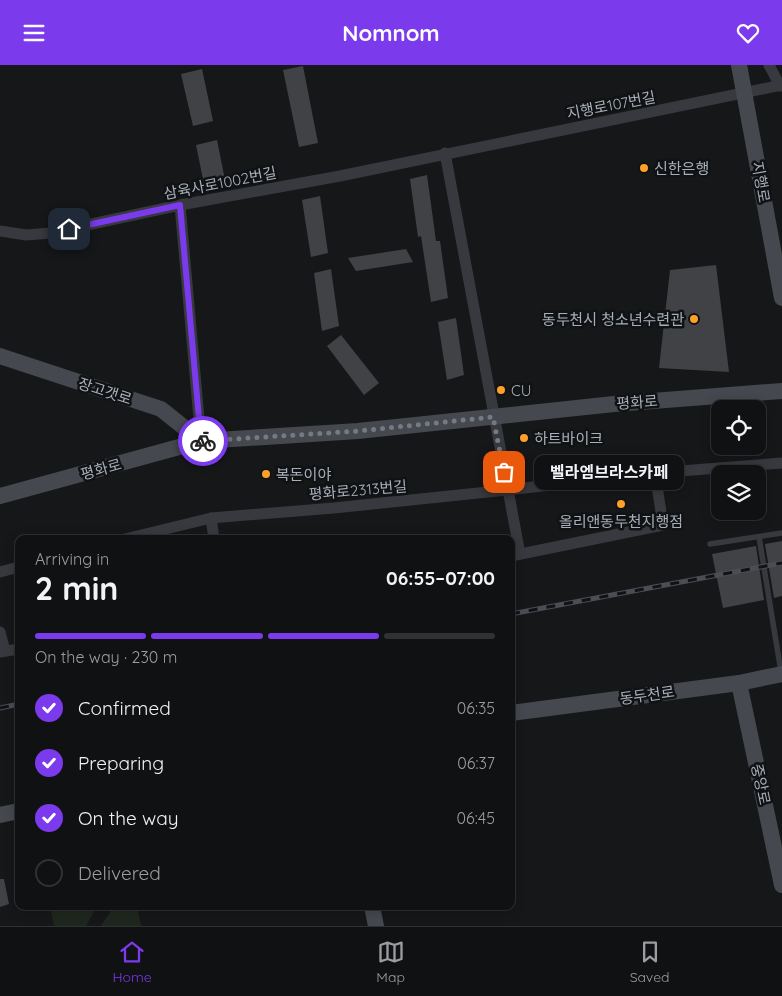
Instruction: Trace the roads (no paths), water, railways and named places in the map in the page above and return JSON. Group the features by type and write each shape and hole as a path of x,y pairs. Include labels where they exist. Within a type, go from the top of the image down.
{"street":[{"name":"지행로","path":"739,65 782,299"},
{"path":"768,65 781,82"},
{"name":"지행로107번길","path":"445,153 745,94 781,82"},
{"path":"445,153 508,491 514,535"},
{"name":"삼육사로1002번길","path":"0,231 26,235 50,233 180,205 340,176 445,153"},
{"path":"180,205 201,441"},
{"name":"장고갯로","path":"0,356 161,409 201,441"},
{"name":"평화로","path":"0,496 201,441 358,431 614,404 782,391"},
{"name":"평화로2313번길","path":"141,535 211,518 334,509 508,491 655,473 782,463"},
{"path":"516,555 663,525 655,473"},
{"path":"211,518 213,535"},
{"path":"0,572 15,568"},
{"path":"0,632 2,652 15,650"},
{"name":"동두천로","path":"515,712 739,683 782,674"},
{"name":"중앙로","path":"739,683 782,885"},
{"path":"0,815 15,812"},
{"path":"373,910 376,926"}],"lane":[{"path":"710,544 782,533"},
{"path":"759,537 782,674"}],"railway":[{"path":"515,613 782,563"},
{"path":"0,708 15,705"}],"place":[{"name":"신한은행","path":"644,168"},
{"name":"동두천시 청소년수련관","path":"694,319"},
{"name":"CU","path":"501,390"},
{"name":"하트바이크","path":"524,438"},
{"name":"벨라엠브라스카페","path":"504,472"},
{"name":"복돈이야","path":"266,474"},
{"name":"올리앤동두천지행점","path":"621,504"}]}
